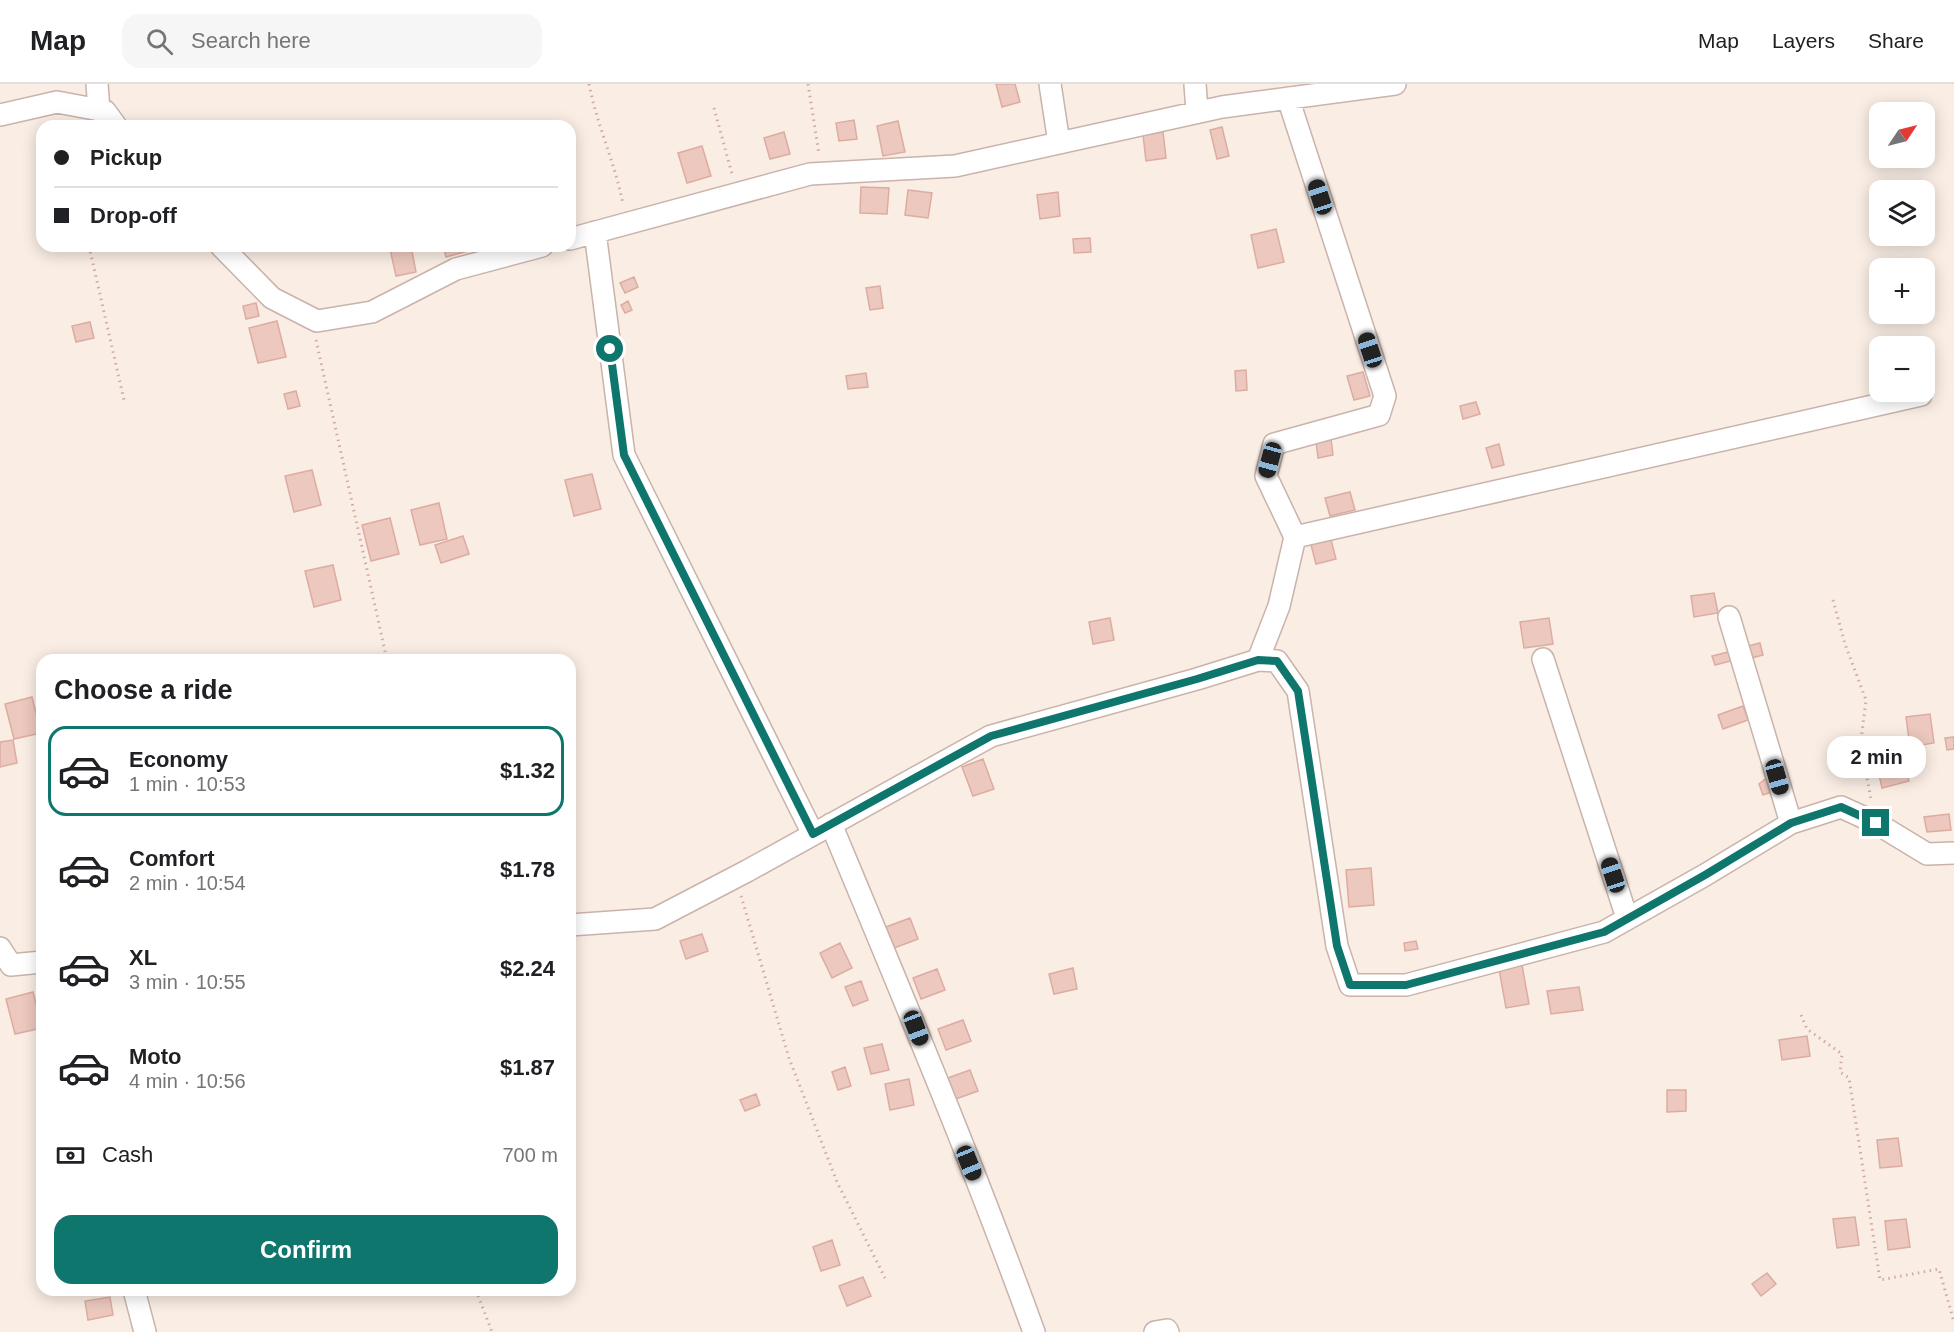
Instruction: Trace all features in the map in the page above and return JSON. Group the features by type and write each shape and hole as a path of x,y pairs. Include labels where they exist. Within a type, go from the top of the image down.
{"street":[{"path":"97,84 99,110"},
{"path":"1050,84 1059,143"},
{"path":"1195,84 1197,112"},
{"path":"576,237 810,174 955,166 1222,107 1395,84"},
{"path":"1258,660 1279,606 1295,537 1266,476 1274,444 1379,415 1385,396 1288,98"},
{"path":"0,115 57,102 105,111 112,120"},
{"path":"595,232 624,455 822,829 916,1028 993,1219 1034,1332"},
{"path":"227,252 272,298 317,321 372,312 456,269 520,252"},
{"path":"1295,537 1886,402"},
{"path":"1730,618 1791,823"},
{"path":"1544,659 1627,918"},
{"path":"576,925 655,919 991,736 1258,660 1277,661 1298,691 1337,946 1350,985 1406,985 1604,932 1791,823 1841,807 1876,823 1927,854 1954,853"},
{"path":"0,948 11,965 36,963"},
{"path":"136,1296 145,1332"},
{"path":"1155,1332 1167,1329 1168,1332"}],"path":[{"path":"589,84 623,201 626,223"},
{"path":"808,84 824,173"},
{"path":"714,108 738,194"},
{"path":"90,252 124,400"},
{"path":"311,318 386,654"},
{"path":"1833,600 1845,644 1866,699 1859,756 1867,778 1871,801"},
{"path":"735,877 789,1058 837,1182 885,1278"},
{"path":"1801,1015 1807,1029 1842,1054 1840,1072 1849,1077 1880,1280 1940,1269 1954,1322"},
{"path":"478,1296 492,1332"}],"building":[{"path":"996,84 1015,84 1020,102 1002,107"},
{"path":"854,120 857,139 839,141 836,123"},
{"path":"898,121 905,152 883,156 877,126"},
{"path":"1222,127 1229,156 1217,159 1210,130"},
{"path":"784,132 790,154 770,159 764,138"},
{"path":"1163,132 1166,158 1146,161 1143,135"},
{"path":"702,146 711,176 687,183 678,153"},
{"path":"861,187 889,188 887,214 860,213"},
{"path":"908,190 932,193 928,218 905,215"},
{"path":"1058,192 1060,216 1040,219 1037,195"},
{"path":"1276,229 1284,262 1258,268 1251,235"},
{"path":"1090,238 1091,252 1074,253 1073,239"},
{"path":"391,252 412,252 416,272 396,276"},
{"path":"445,252 464,252 446,257"},
{"path":"634,277 638,287 625,293 620,283"},
{"path":"880,286 883,308 870,310 866,288"},
{"path":"628,301 632,310 625,313 621,305"},
{"path":"256,303 259,316 246,319 243,306"},
{"path":"277,321 286,357 258,363 249,328"},
{"path":"90,322 94,338 76,342 72,326"},
{"path":"1246,370 1247,390 1236,391 1235,371"},
{"path":"1363,372 1370,396 1354,400 1347,376"},
{"path":"866,373 868,387 848,389 846,376"},
{"path":"296,391 300,406 288,409 284,394"},
{"path":"1476,402 1480,414 1463,419 1460,406"},
{"path":"1331,439 1333,455 1318,458 1316,441"},
{"path":"1499,444 1504,465 1492,468 1486,448"},
{"path":"312,470 321,505 294,512 285,476"},
{"path":"592,474 601,509 574,516 565,480"},
{"path":"1350,492 1355,510 1330,516 1325,498"},
{"path":"439,503 447,539 420,545 411,510"},
{"path":"390,518 399,554 371,561 362,525"},
{"path":"463,536 469,554 441,563 435,545"},
{"path":"1330,536 1336,559 1316,564 1310,541"},
{"path":"333,565 341,600 314,607 305,571"},
{"path":"1714,593 1718,613 1694,617 1691,596"},
{"path":"1110,618 1114,640 1093,644 1089,622"},
{"path":"1549,618 1553,644 1524,648 1520,622"},
{"path":"1760,643 1763,655 1748,659 1744,647"},
{"path":"1732,651 1734,660 1715,665 1712,656"},
{"path":"32,697 36,713 36,734 14,739 5,704"},
{"path":"1743,706 1748,720 1723,729 1718,715"},
{"path":"1930,714 1934,743 1910,747 1906,717"},
{"path":"1954,737 1954,749 1947,750 1945,738"},
{"path":"13,740 17,763 0,767 0,742"},
{"path":"983,759 994,789 973,796 962,767"},
{"path":"1903,759 1909,781 1882,788 1877,766"},
{"path":"1769,776 1774,791 1763,795 1759,784"},
{"path":"1949,814 1951,830 1927,832 1924,817"},
{"path":"1371,868 1374,905 1349,907 1346,870"},
{"path":"910,918 918,939 894,948 886,927"},
{"path":"702,934 708,951 686,959 680,941"},
{"path":"1416,941 1418,949 1405,951 1404,943"},
{"path":"840,943 852,968 832,978 820,953"},
{"path":"1522,965 1529,1004 1506,1008 1499,969"},
{"path":"1073,968 1077,989 1054,994 1049,974"},
{"path":"937,969 945,990 921,999 913,978"},
{"path":"861,981 868,1000 853,1006 845,987"},
{"path":"1579,987 1583,1010 1551,1014 1547,991"},
{"path":"33,992 36,1004 36,1029 15,1034 6,999"},
{"path":"963,1020 971,1041 946,1050 938,1029"},
{"path":"1807,1036 1810,1056 1782,1060 1779,1040"},
{"path":"882,1044 889,1070 871,1074 864,1048"},
{"path":"845,1067 851,1086 838,1090 832,1072"},
{"path":"970,1070 978,1091 953,1100 945,1079"},
{"path":"909,1079 914,1105 890,1110 885,1084"},
{"path":"1667,1090 1686,1090 1686,1111 1667,1112"},
{"path":"756,1094 760,1105 745,1111 740,1100"},
{"path":"1898,1138 1902,1166 1880,1168 1877,1140"},
{"path":"1855,1217 1859,1245 1837,1248 1833,1219"},
{"path":"1906,1219 1910,1247 1888,1250 1885,1221"},
{"path":"832,1240 840,1265 821,1271 813,1247"},
{"path":"1767,1273 1776,1284 1761,1296 1752,1284"},
{"path":"863,1277 871,1296 847,1306 839,1286"},
{"path":"110,1297 113,1315 88,1320 85,1301"}],"route":[{"path":"610,349 624,455 813,834 991,736 1258,660 1277,661 1298,691 1337,946 1350,985 1406,985 1604,932 1791,823 1841,807 1876,823"}]}
